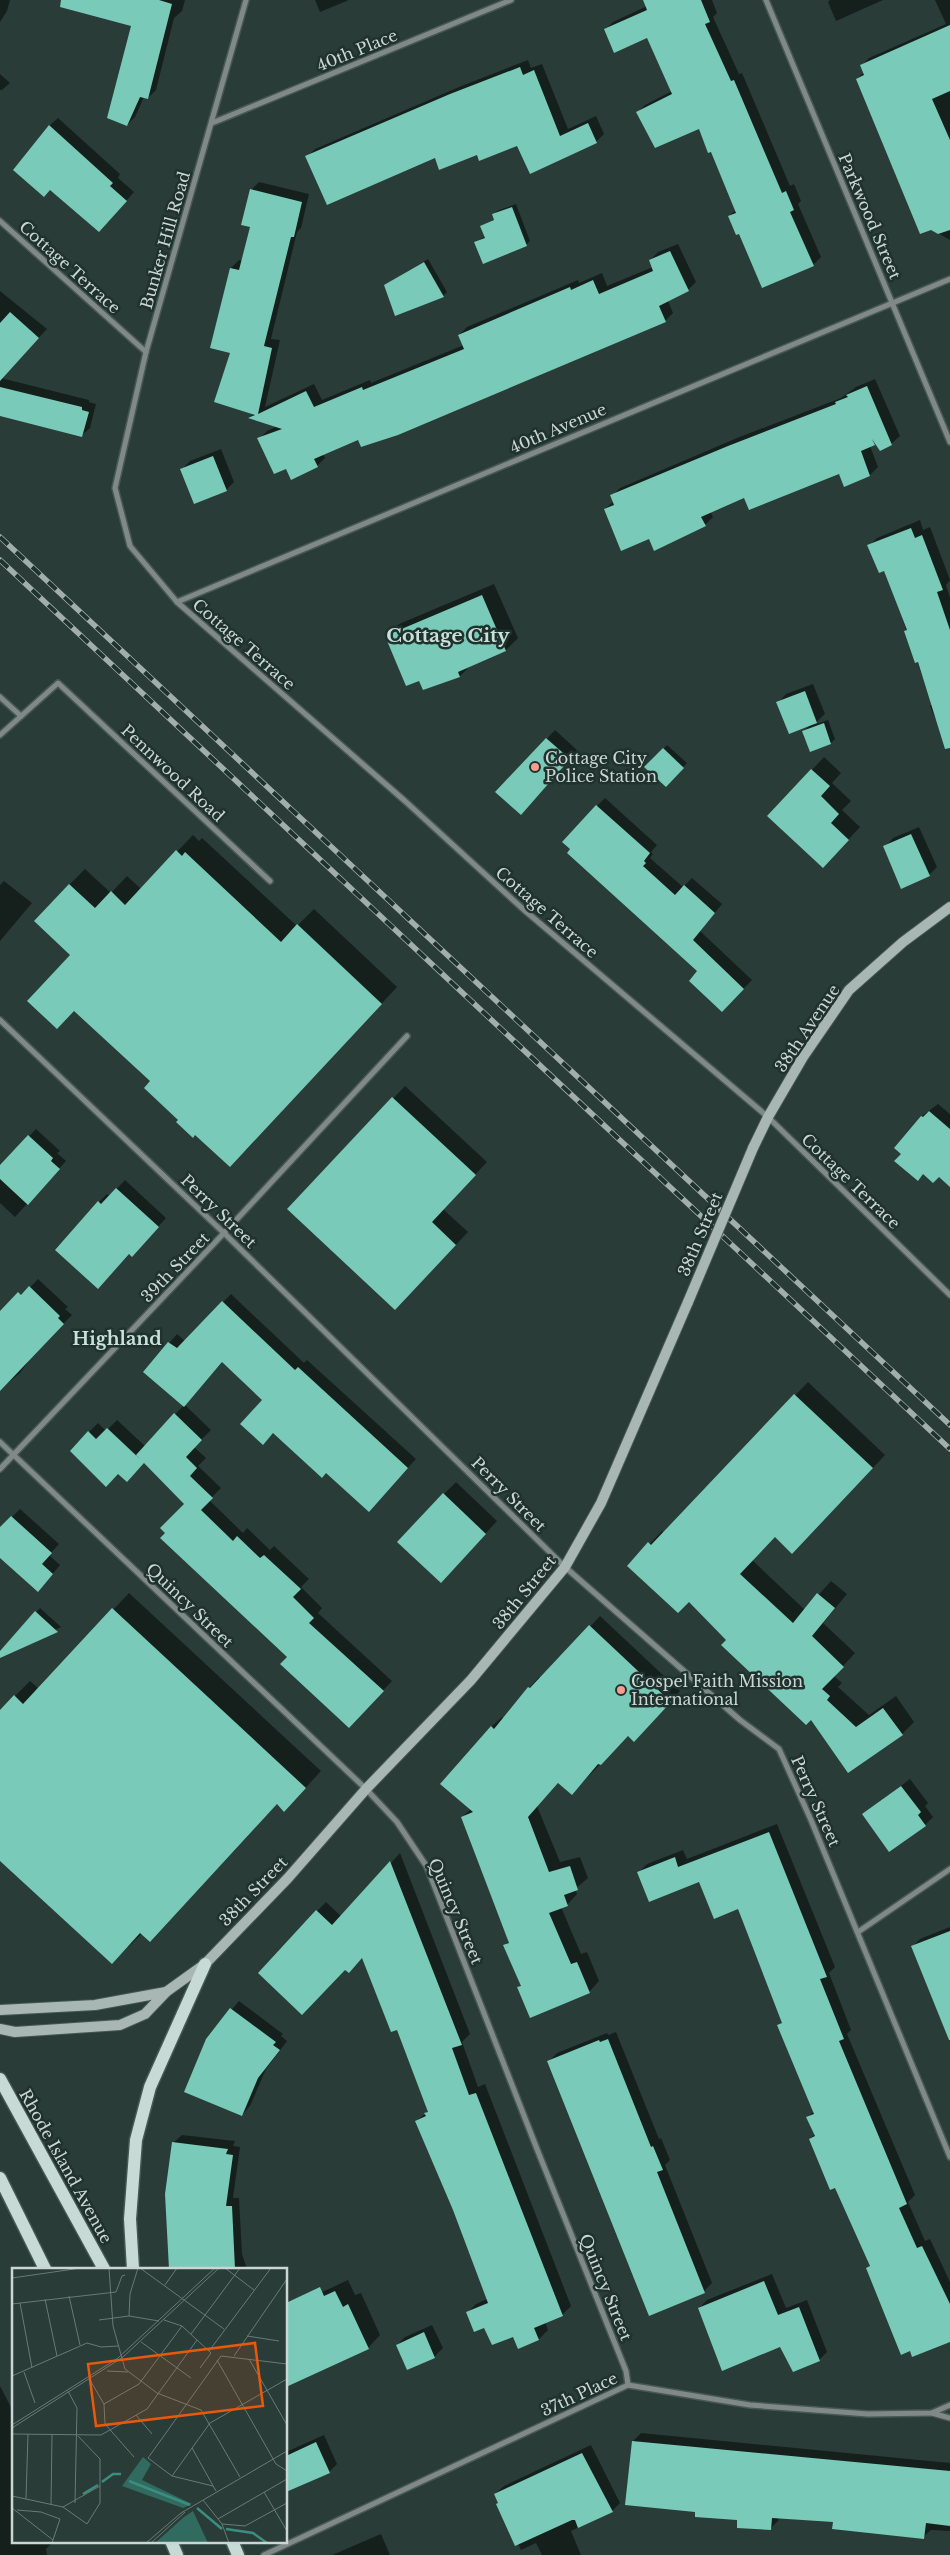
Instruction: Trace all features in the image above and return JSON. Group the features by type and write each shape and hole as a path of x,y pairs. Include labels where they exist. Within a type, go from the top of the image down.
{"main road":[{"name":"38th Avenue","path":"768,1117 803,1057 849,990 903,942 950,907"},
{"name":"38th Street","path":"0,2028 15,2032 120,2025 146,2014 166,1992 205,1964 288,1878 366,1789 471,1680 565,1567 601,1503 768,1117"},
{"path":"133,2268 130,2219 136,2140 150,2087 205,1964"},
{"name":"38th Street","path":"0,2010 95,2005 166,1992"},
{"name":"Rhode Island Avenue","path":"0,2079 103,2268"},
{"path":"0,2178 45,2268"},
{"path":"171,2542 177,2555"},
{"path":"232,2542 238,2555"}],"street":[{"name":"Bunker Hill Road","path":"130,546 115,488 146,352 246,0"},
{"name":"40th Place","path":"212,123 511,0"},
{"name":"Parkwood Street","path":"766,0 950,442"},
{"name":"Cottage Terrace","path":"0,221 146,352"},
{"name":"40th Avenue","path":"177,602 950,279"},
{"name":"Cottage Terrace","path":"130,546 177,602 405,801 523,909 768,1117 950,1295"},
{"name":"Pennwood Road","path":"22,716 58,683 270,882"},
{"path":"0,697 22,716 0,735"},
{"name":"Perry Street","path":"0,1020 224,1233 565,1567 740,1720 779,1750 858,1932 950,2157"},
{"name":"39th Street","path":"0,1469 224,1233 407,1036"},
{"name":"Quincy Street","path":"0,1442 366,1789 397,1822 427,1866 626,2371 628,2385"},
{"path":"858,1932 950,1869"},
{"name":"37th Place","path":"264,2555 628,2385 750,2405 868,2414 932,2413 950,2418"},
{"name":"37th Place","path":"932,2413 950,2405"}],"building":[{"path":"61,0 159,0 172,4 148,99 140,97 127,126 107,118 131,26 60,7"},
{"path":"643,0 701,0 710,22 705,24 731,81 734,80 782,193 786,191 794,210 790,212 814,266 762,288 739,234 736,235 728,216 736,213 711,152 708,153 699,129 655,148 636,112 672,94 647,38 614,53 604,29 647,10"},
{"path":"950,25 950,91 932,99 950,140 950,230 938,234 931,230 920,234 856,79 864,75 860,65"},
{"path":"520,67 523,75 534,70 560,136 588,123 597,143 530,174 517,146 479,161 477,155 439,170 435,158 327,205 305,156 450,94"},
{"path":"49,125 113,183 110,186 127,201 99,232 50,190 44,197 13,170"},
{"path":"250,189 302,202 294,237 291,237 264,346 272,348 258,414 306,391 314,407 362,387 363,390 464,349 458,335 570,287 571,290 593,280 599,294 653,271 649,260 670,251 689,291 659,306 666,322 398,435 361,447 358,440 314,459 318,467 291,480 286,469 274,474 257,438 282,429 248,418 255,415 214,402 230,353 210,348 230,268 239,270 250,227 241,225"},
{"path":"512,207 527,246 483,264 474,242 485,238 480,226 494,220 492,214"},
{"path":"424,262 444,297 395,316 384,285"},
{"path":"10,312 39,338 0,381 0,323"},
{"path":"867,386 892,445 880,451 872,439 875,445 861,451 870,476 844,487 839,474 749,510 744,498 701,517 706,526 654,551 649,539 621,551 604,509 614,505 610,495 836,404 835,402 848,397 846,395"},
{"path":"0,387 82,407 82,410 89,412 82,437 0,416"},
{"path":"213,456 227,491 194,504 180,469"},
{"path":"911,528 915,538 922,535 943,590 937,592 950,630 950,748 945,749 918,662 915,663 904,631 907,630 884,571 879,573 867,545"},
{"path":"482,595 506,651 458,672 460,677 423,690 419,681 406,686 385,636"},
{"path":"805,691 817,723 789,734 776,702"},
{"path":"824,723 831,744 810,752 802,731"},
{"path":"546,738 570,759 521,815 495,792"},
{"path":"663,748 684,768 666,787 644,767"},
{"path":"811,769 830,786 821,796 839,814 831,823 849,840 823,868 767,816"},
{"path":"596,805 650,853 643,866 675,895 684,885 715,913 693,940 744,989 722,1012 689,981 697,971 567,853 570,849 562,842"},
{"path":"911,834 930,876 901,889 883,846"},
{"path":"176,850 182,856 185,852 281,942 297,924 382,1004 230,1167 195,1135 193,1138 176,1122 178,1120 144,1088 150,1081 74,1011 57,1029 27,1001 70,955 34,921 69,884 95,908 111,891 125,905"},
{"path":"392,1097 476,1175 432,1222 456,1245 395,1310 287,1209"},
{"path":"929,1111 950,1129 950,1187 939,1177 933,1183 923,1174 918,1181 894,1161 901,1154 894,1148 921,1116 923,1117"},
{"path":"28,1135 53,1158 51,1161 60,1169 28,1205 0,1179 0,1165"},
{"path":"116,1188 159,1227 132,1257 129,1254 98,1289 55,1250 98,1201 101,1204"},
{"path":"29,1286 60,1316 58,1318 64,1324 0,1391 0,1311 18,1292 21,1295"},
{"path":"222,1301 295,1370 298,1367 408,1468 369,1512 326,1473 322,1478 273,1433 263,1445 240,1424 262,1400 222,1362 184,1407 143,1372 168,1342 177,1348"},
{"path":"794,1394 873,1468 792,1554 775,1537 740,1574 793,1623 817,1593 835,1608 812,1636 844,1667 822,1689 830,1696 827,1700 856,1727 883,1708 903,1735 848,1773 811,1720 806,1725 721,1645 726,1640 689,1602 678,1613 627,1566 648,1542 651,1545"},
{"path":"174,1413 202,1440 186,1457 197,1468 190,1476 213,1498 201,1510 233,1541 237,1536 260,1558 264,1555 301,1589 293,1597 314,1618 309,1623 384,1691 349,1728 280,1664 287,1657 160,1538 165,1533 160,1528 184,1504 144,1463 127,1482 118,1474 106,1487 70,1451 88,1431 96,1439 107,1428 141,1460 136,1455"},
{"path":"443,1493 486,1534 441,1583 397,1542"},
{"path":"11,1516 52,1553 42,1564 53,1574 38,1592 0,1558 0,1527"},
{"path":"112,1608 306,1788 284,1812 277,1804 150,1942 140,1933 112,1964 0,1861 0,1710 14,1695 23,1704"},
{"path":"35,1611 58,1632 0,1658 0,1651"},
{"path":"589,1625 671,1702 634,1742 628,1736 601,1765 598,1764 572,1795 558,1783 528,1817 549,1872 570,1866 578,1890 564,1895 568,1906 549,1913 571,1964 577,1962 590,1993 530,2018 517,1987 521,1986 503,1945 509,1943 461,1817 473,1812 440,1784 491,1726 494,1729 528,1687 530,1688"},
{"path":"901,1786 921,1812 918,1815 926,1826 889,1852 862,1814"},
{"path":"769,1832 827,1977 820,1979 844,2039 839,2041 907,2204 899,2208 917,2248 922,2246 950,2304 950,2342 912,2357 910,2351 901,2355 866,2268 870,2266 835,2188 830,2190 809,2139 815,2136 806,2117 814,2114 777,2025 782,2023 738,1909 714,1919 699,1882 649,1902 637,1872 675,1857 678,1867"},
{"path":"390,1861 462,2045 452,2048 469,2095 476,2093 563,2316 534,2328 539,2340 518,2349 513,2337 492,2345 484,2328 474,2332 466,2312 488,2303 453,2210 415,2121 426,2116 424,2113 428,2112 397,2030 391,2032 362,1958 349,1973 345,1970 302,2015 258,1973 316,1910 332,1925"},
{"path":"950,1931 950,2040 949,2040 911,1946"},
{"path":"230,2008 276,2042 273,2045 280,2050 258,2078 242,2116 184,2092 206,2039"},
{"path":"608,2039 651,2147 653,2146 663,2170 657,2172 705,2293 649,2316 547,2061 599,2040 600,2042"},
{"path":"172,2142 228,2149 226,2154 233,2155 226,2206 232,2206 235,2268 169,2268 165,2194"},
{"path":"764,2281 778,2315 799,2307 820,2361 793,2372 780,2347 722,2371 698,2308"},
{"path":"320,2287 324,2296 335,2291 343,2307 348,2304 369,2349 288,2386 288,2302"},
{"path":"424,2332 435,2358 407,2370 396,2345"},
{"path":"632,2441 950,2471 950,2526 926,2523 924,2539 832,2529 833,2522 772,2518 771,2530 737,2528 737,2520 695,2517 695,2512 625,2505"},
{"path":"316,2442 330,2473 288,2491 288,2455"},
{"path":"582,2453 613,2512 578,2528 575,2520 572,2520 515,2546 496,2504 498,2503 494,2494"}],"railway":[{"path":"0,537 950,1425"},
{"path":"0,560 950,1449"}],"place":[{"name":"Cottage City Police Station","path":"535,767"},
{"name":"Gospel Faith Mission International","path":"621,1690"}],"district":[{"name":"Cottage City","path":"448,635"},
{"name":"Highland","path":"117,1339"}]}
